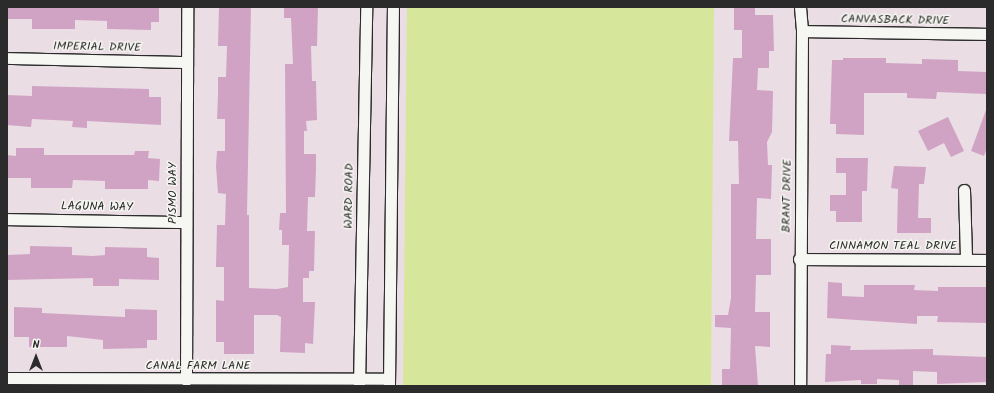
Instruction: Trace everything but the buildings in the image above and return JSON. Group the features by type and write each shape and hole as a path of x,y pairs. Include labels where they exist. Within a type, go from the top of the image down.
{"street":[{"name":"PISMO WAY","path":"186,380 187,7"},
{"name":"WARD ROAD","path":"359,382 366,7"},
{"path":"389,382 393,7"},
{"name":"BRANT DRIVE","path":"800,7 802,31 799,259 800,386"},
{"name":"CANVASBACK DRIVE","path":"802,31 987,34"},
{"name":"IMPERIAL DRIVE","path":"7,58 187,62"},
{"path":"964,190 966,259"},
{"name":"LAGUNA WAY","path":"7,218 186,222"},
{"name":"CINNAMON TEAL DRIVE","path":"799,259 987,260"},
{"name":"CANAL FARM LANE","path":"7,378 389,382"}],"green space":[{"path":"407,7 714,7 711,386 403,386"}]}
